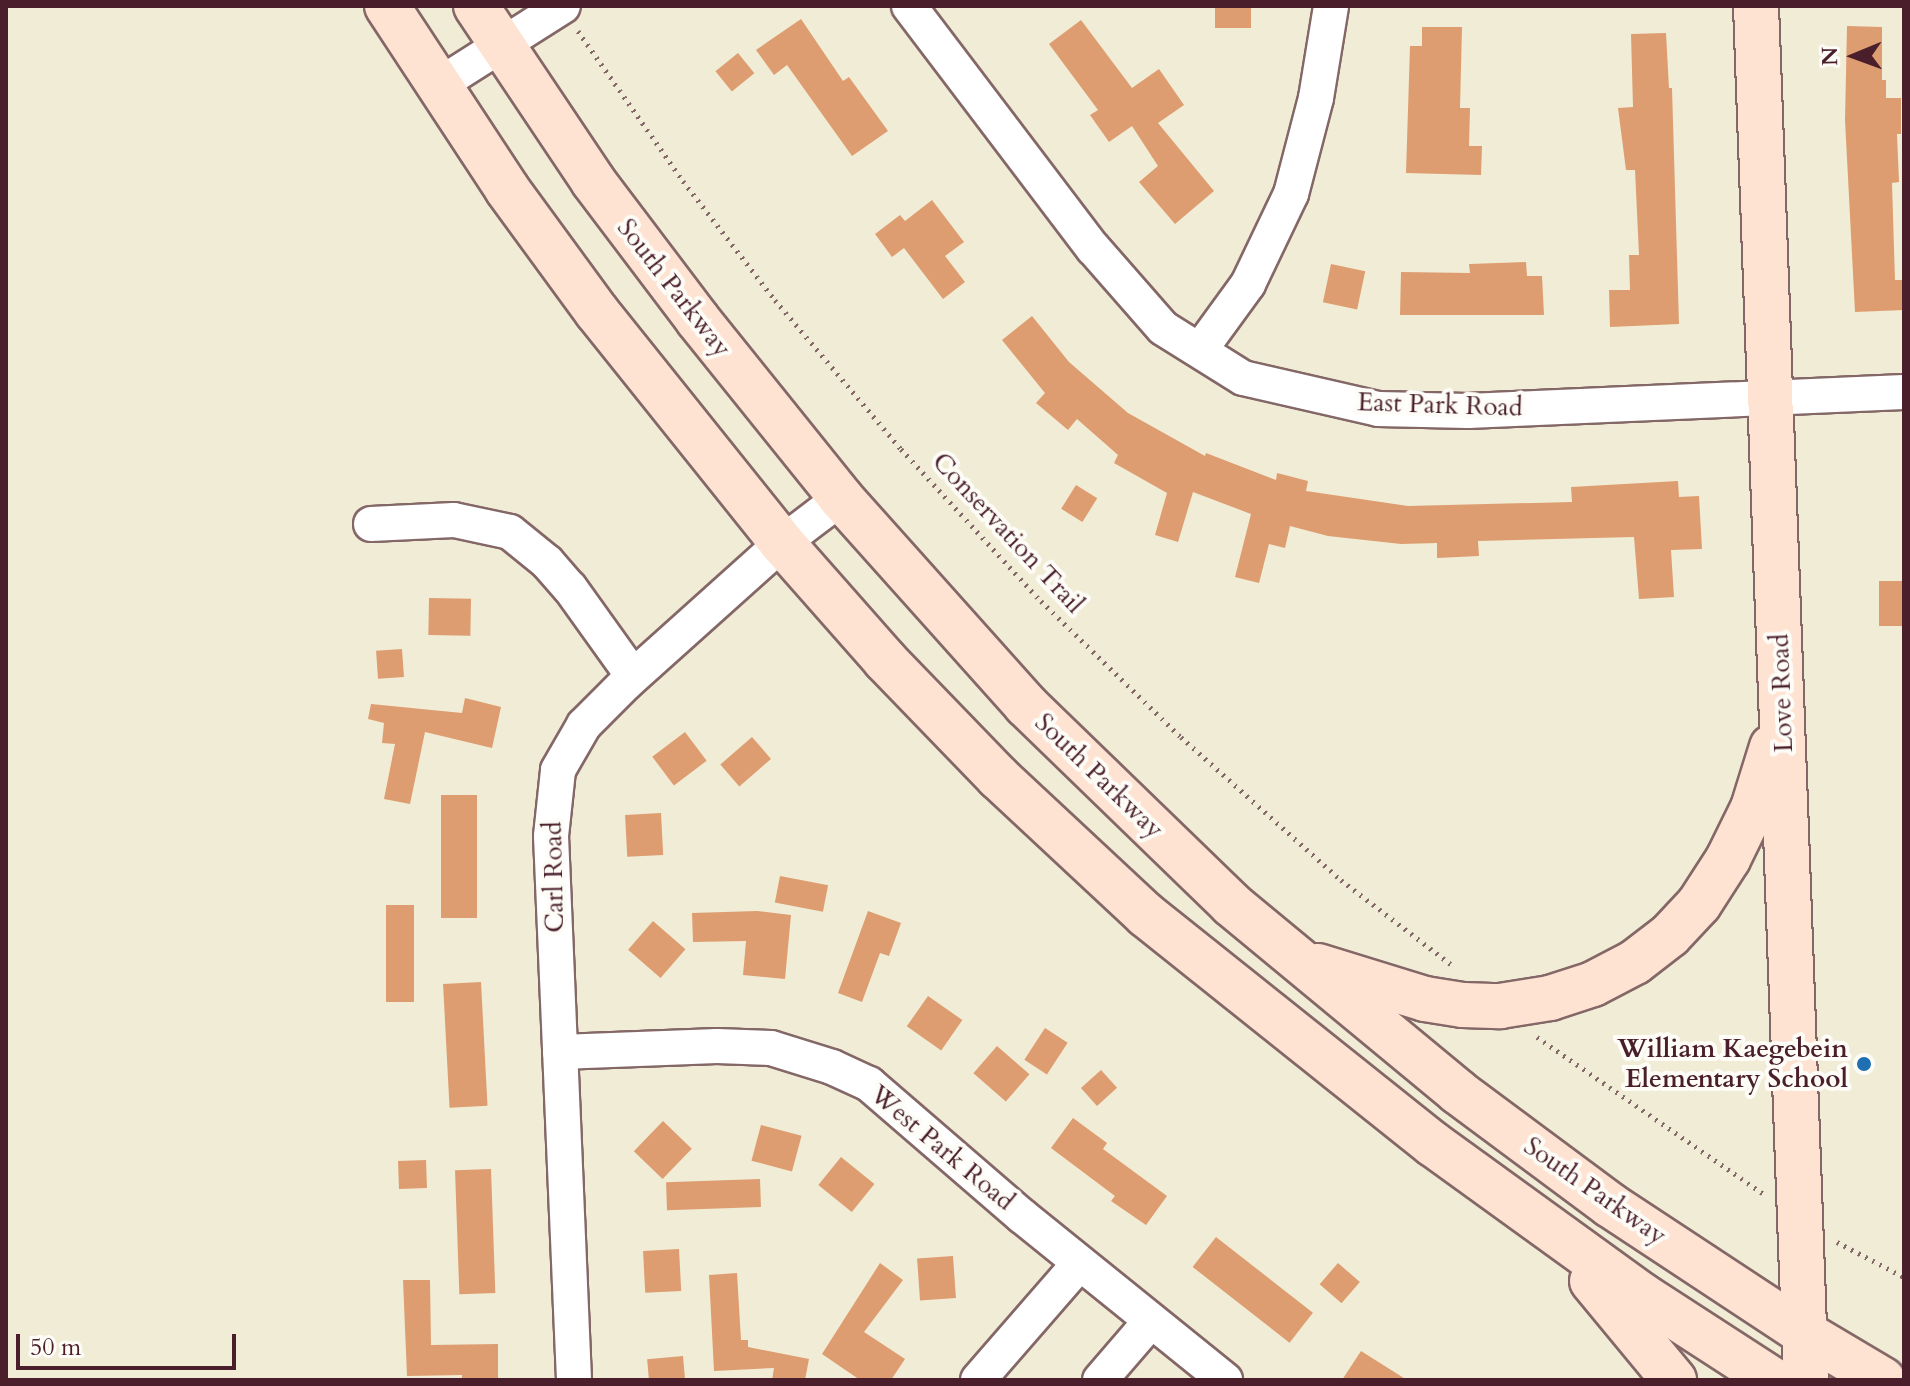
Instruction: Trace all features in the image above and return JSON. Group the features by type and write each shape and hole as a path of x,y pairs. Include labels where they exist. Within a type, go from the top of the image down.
{"main road":[{"name":"South Parkway","path":"387,6 437,86 597,312 782,543 885,660 998,777 1092,868 1342,1074 1643,1296 1773,1380"},
{"name":"South Parkway","path":"476,6 593,181 688,308 841,498 1026,705 1231,904 1290,956 1458,1092 1610,1205 1804,1333 1883,1380"},
{"name":"Love Road","path":"1756,6 1806,1380"},
{"path":"1290,956 1411,995 1463,1005 1500,1006 1550,998 1593,984 1635,962 1670,935 1699,904 1728,859 1753,808 1769,763 1782,702"},
{"path":"1502,1192 1582,1270 1674,1380"}],"street":[{"name":"East Park Road","path":"909,6 1093,248 1163,328 1243,378 1378,409 1468,411 1904,392"},
{"path":"1200,350 1248,284 1291,194 1316,98 1331,6"},
{"path":"437,86 500,46 569,17"},
{"name":"Carl Road","path":"574,1380 551,836 556,782 569,747 584,725 633,676 782,543 841,498"},
{"path":"371,524 454,520 510,532 547,562 570,588 633,676"},
{"name":"West Park Road","path":"560,1052 743,1046 771,1048 832,1067 869,1084 1079,1264 1225,1380"},
{"path":"978,1380 1079,1264"},
{"path":"1100,1380 1151,1321"}],"path":[{"name":"Conservation Trail","path":"569,17 683,181 775,300 901,449 1041,601 1181,737 1341,880 1461,973"},
{"path":"1535,1036 1777,1204"},
{"path":"1834,1241 1904,1277"}],"building":[{"path":"1215,6 1251,6 1251,28 1215,28"},
{"path":"801,19 843,81 849,77 888,131 852,156 787,65 774,75 756,50"},
{"path":"1081,20 1132,88 1159,69 1184,105 1158,123 1214,191 1175,224 1139,182 1158,166 1132,126 1109,142 1090,115 1098,110 1049,44"},
{"path":"1847,26 1882,27 1882,80 1886,80 1886,98 1901,98 1901,134 1897,134 1899,182 1892,183 1895,280 1904,280 1904,310 1855,312 1845,120"},
{"path":"1422,27 1462,27 1460,108 1470,108 1469,146 1482,146 1481,175 1406,173 1410,46 1422,46"},
{"path":"1666,33 1669,88 1672,88 1679,324 1610,327 1609,290 1630,290 1629,255 1639,255 1635,170 1626,170 1618,108 1633,107 1631,34"},
{"path":"738,53 754,73 732,91 715,71"},
{"path":"932,200 964,242 945,256 965,282 943,299 904,248 892,257 875,234 900,215 905,221"},
{"path":"1526,262 1527,276 1542,276 1544,315 1400,315 1401,272 1470,273 1469,264"},
{"path":"1331,264 1365,271 1357,309 1323,302"},
{"path":"1032,316 1069,362 1128,413 1205,456 1206,453 1276,480 1277,473 1308,481 1306,491 1408,506 1572,502 1571,487 1678,481 1679,497 1699,496 1702,549 1671,550 1674,597 1639,599 1634,537 1478,541 1479,556 1437,558 1437,543 1401,544 1328,536 1290,526 1285,548 1269,544 1259,583 1235,577 1251,514 1193,492 1178,542 1155,535 1167,493 1114,463 1118,455 1077,419 1068,430 1036,403 1045,393 1002,340"},
{"path":"1076,485 1097,498 1082,522 1061,509"},
{"path":"1879,581 1904,581 1904,626 1879,626"},
{"path":"429,598 471,599 470,636 428,635"},
{"path":"402,649 404,677 378,679 376,651"},
{"path":"465,698 501,707 492,748 425,732 410,804 384,799 395,744 382,743 384,723 368,719 371,704 462,713"},
{"path":"685,732 707,761 674,785 652,757"},
{"path":"752,737 771,759 739,786 720,765"},
{"path":"441,795 477,795 477,918 441,918"},
{"path":"661,813 663,855 627,857 625,815"},
{"path":"780,876 828,885 823,912 775,903"},
{"path":"386,905 414,905 414,1002 386,1002"},
{"path":"757,911 791,915 785,979 743,975 746,941 693,942 692,913"},
{"path":"868,911 901,923 889,956 880,953 862,1002 838,993"},
{"path":"653,921 685,949 661,978 628,950"},
{"path":"481,982 487,1106 450,1108 443,984"},
{"path":"928,996 962,1020 941,1050 907,1026"},
{"path":"1045,1028 1068,1043 1047,1075 1024,1060"},
{"path":"997,1046 1029,1074 1006,1101 973,1073"},
{"path":"1101,1070 1117,1088 1097,1106 1081,1088"},
{"path":"1073,1118 1107,1143 1103,1149 1167,1196 1146,1225 1111,1201 1115,1196 1051,1148"},
{"path":"663,1121 692,1149 663,1179 634,1151"},
{"path":"761,1125 802,1136 792,1172 751,1161"},
{"path":"841,1157 874,1184 852,1212 818,1185"},
{"path":"426,1160 427,1188 399,1189 398,1161"},
{"path":"491,1169 495,1293 459,1294 455,1170"},
{"path":"760,1179 761,1207 667,1210 666,1182"},
{"path":"1216,1237 1313,1313 1290,1343 1193,1267"},
{"path":"679,1249 681,1291 645,1293 643,1251"},
{"path":"953,1256 956,1298 920,1300 917,1259"},
{"path":"880,1263 903,1280 864,1332 905,1359 891,1380 860,1380 822,1354"},
{"path":"1338,1263 1360,1282 1342,1303 1320,1284"},
{"path":"737,1273 741,1340 748,1340 748,1347 809,1359 805,1380 772,1380 774,1368 714,1371 709,1275"},
{"path":"403,1280 430,1280 431,1345 498,1344 498,1380 462,1380 462,1375 407,1376"},
{"path":"1361,1351 1407,1380 1342,1380"},
{"path":"683,1356 685,1380 649,1380 647,1359"}],"place":[{"name":"William Kaegebein Elementary School","path":"1864,1064"}]}
